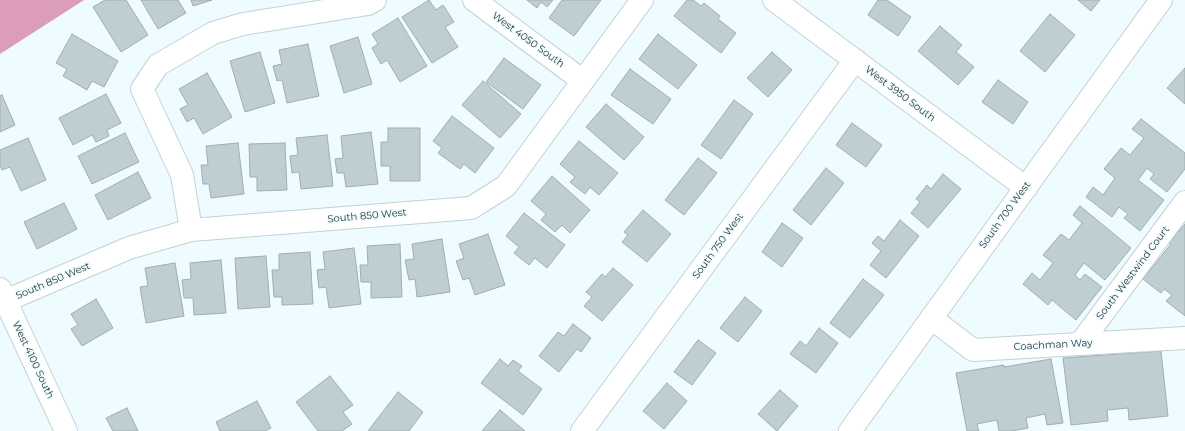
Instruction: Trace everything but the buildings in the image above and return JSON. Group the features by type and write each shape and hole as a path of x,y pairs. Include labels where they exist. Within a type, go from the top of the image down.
{"street":[{"path":"191,230 182,175 142,89 158,65 213,33 243,24 368,4 375,0"},
{"name":"West 4050 South","path":"474,0 583,81"},
{"name":"South 850 West","path":"3,295 129,248 191,230 471,208 506,186 642,0"},
{"name":"West 3950 South","path":"774,0 1026,188"},
{"name":"South 700 West","path":"850,431 1161,0"},
{"name":"South 750 West","path":"582,431 855,60"},
{"name":"South Westwind Court","path":"1080,344 1185,202"},
{"name":"West 4100 South","path":"3,295 66,431"},
{"name":"Coachman Way","path":"931,318 973,350 1185,338"}],"shaded area":[{"path":"0,0 84,0 0,54"}]}
